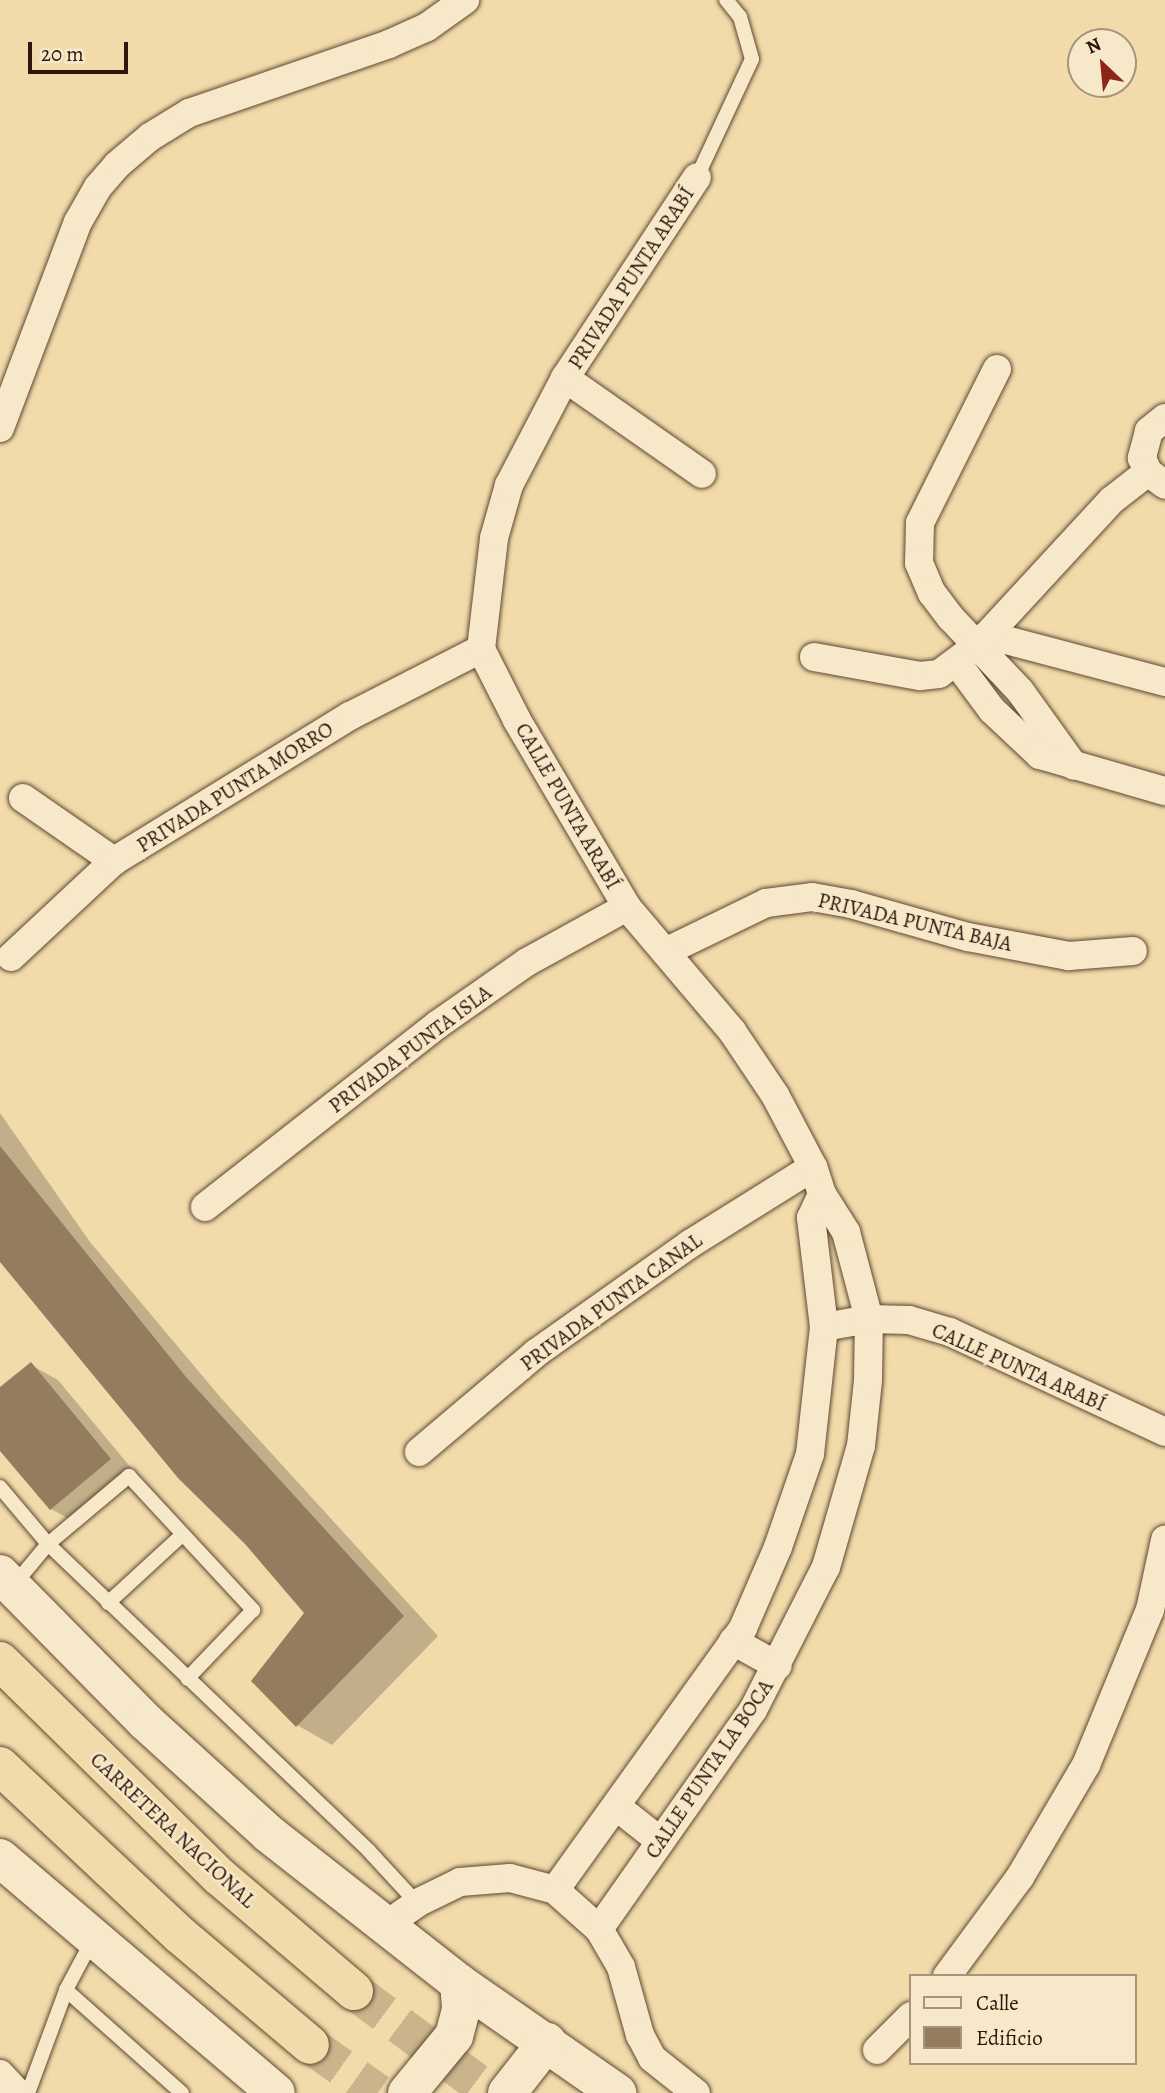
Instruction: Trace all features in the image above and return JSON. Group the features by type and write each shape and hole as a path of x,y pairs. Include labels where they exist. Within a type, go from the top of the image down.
{"highway":[{"name":"CARRETERA NACIONAL","path":"0,1661 220,1877 354,1991"},
{"path":"0,1766 180,1935 310,2045"}],"street":[{"path":"0,428 78,222 97,187 117,165 150,137 189,113 389,44 427,27 465,0"},
{"name":"PRIVADA PUNTA ARABÍ","path":"565,378 697,177"},
{"path":"997,369 920,523 919,563 932,593 974,647 1020,691 1074,766 1165,791"},
{"path":"481,649 494,538 509,485 565,378 702,474"},
{"path":"814,657 920,676 939,674 974,647 1112,500 1156,478 1143,444 1149,430 1165,418"},
{"path":"974,647 1165,682"},
{"name":"PRIVADA PUNTA MORRO","path":"11,957 114,861 350,716 481,649"},
{"name":"CALLE PUNTA ARABÍ","path":"481,649 517,720 627,907 754,1063 813,1167 822,1194 846,1232 869,1319"},
{"path":"23,798 114,861"},
{"name":"PRIVADA PUNTA BAJA","path":"665,952 766,903 812,897 850,904 968,937 1069,956 1133,951"},
{"name":"PRIVADA PUNTA ISLA","path":"205,1207 437,1025 527,962 627,907"},
{"name":"PRIVADA PUNTA CANAL","path":"419,1452 536,1353 690,1244 813,1167"},
{"path":"555,1889 617,1807 733,1641 778,1547 810,1454 824,1327 811,1238 811,1218 822,1194"},
{"name":"CALLE PUNTA ARABÍ","path":"824,1327 869,1319 909,1320 950,1332 1165,1432"},
{"name":"CALLE PUNTA LA BOCA","path":"599,1929 753,1710 827,1567 861,1446 869,1319"},
{"path":"948,1974 1020,1877 1086,1765 1150,1610 1165,1540"},
{"path":"6,1580 146,1722 239,1806 459,1983 547,2042 607,2090"},
{"path":"733,1641 778,1666"},
{"path":"617,1807 660,1841"},
{"path":"0,1858 261,2089"},
{"path":"386,1925 417,1903 460,1882 510,1878 555,1889 599,1929 621,1967 640,2035 652,2058 696,2093"},
{"path":"407,2093 454,2036 461,2009 459,1983"},
{"path":"877,2050 909,2018"},
{"path":"507,2093 547,2042"},
{"path":"0,2074 18,2093"}],"lane":[{"path":"697,177 752,59 740,17 726,0"},
{"path":"6,1580 129,1476 253,1610 187,1679"},
{"path":"0,1487 48,1544 369,1851 417,1903"},
{"path":"108,1603 182,1535"},
{"path":"28,2093 66,1990 93,1940"},
{"path":"66,1990 182,2093"}],"building":[{"path":"0,1146 186,1377 404,1616 296,1727 251,1681 304,1613 245,1544 178,1478 0,1262"},
{"path":"31,1362 111,1459 50,1510 0,1451 0,1387"}],"tunnel":[{"path":"354,1991 491,2093"},
{"path":"310,2045 378,2093"}]}
